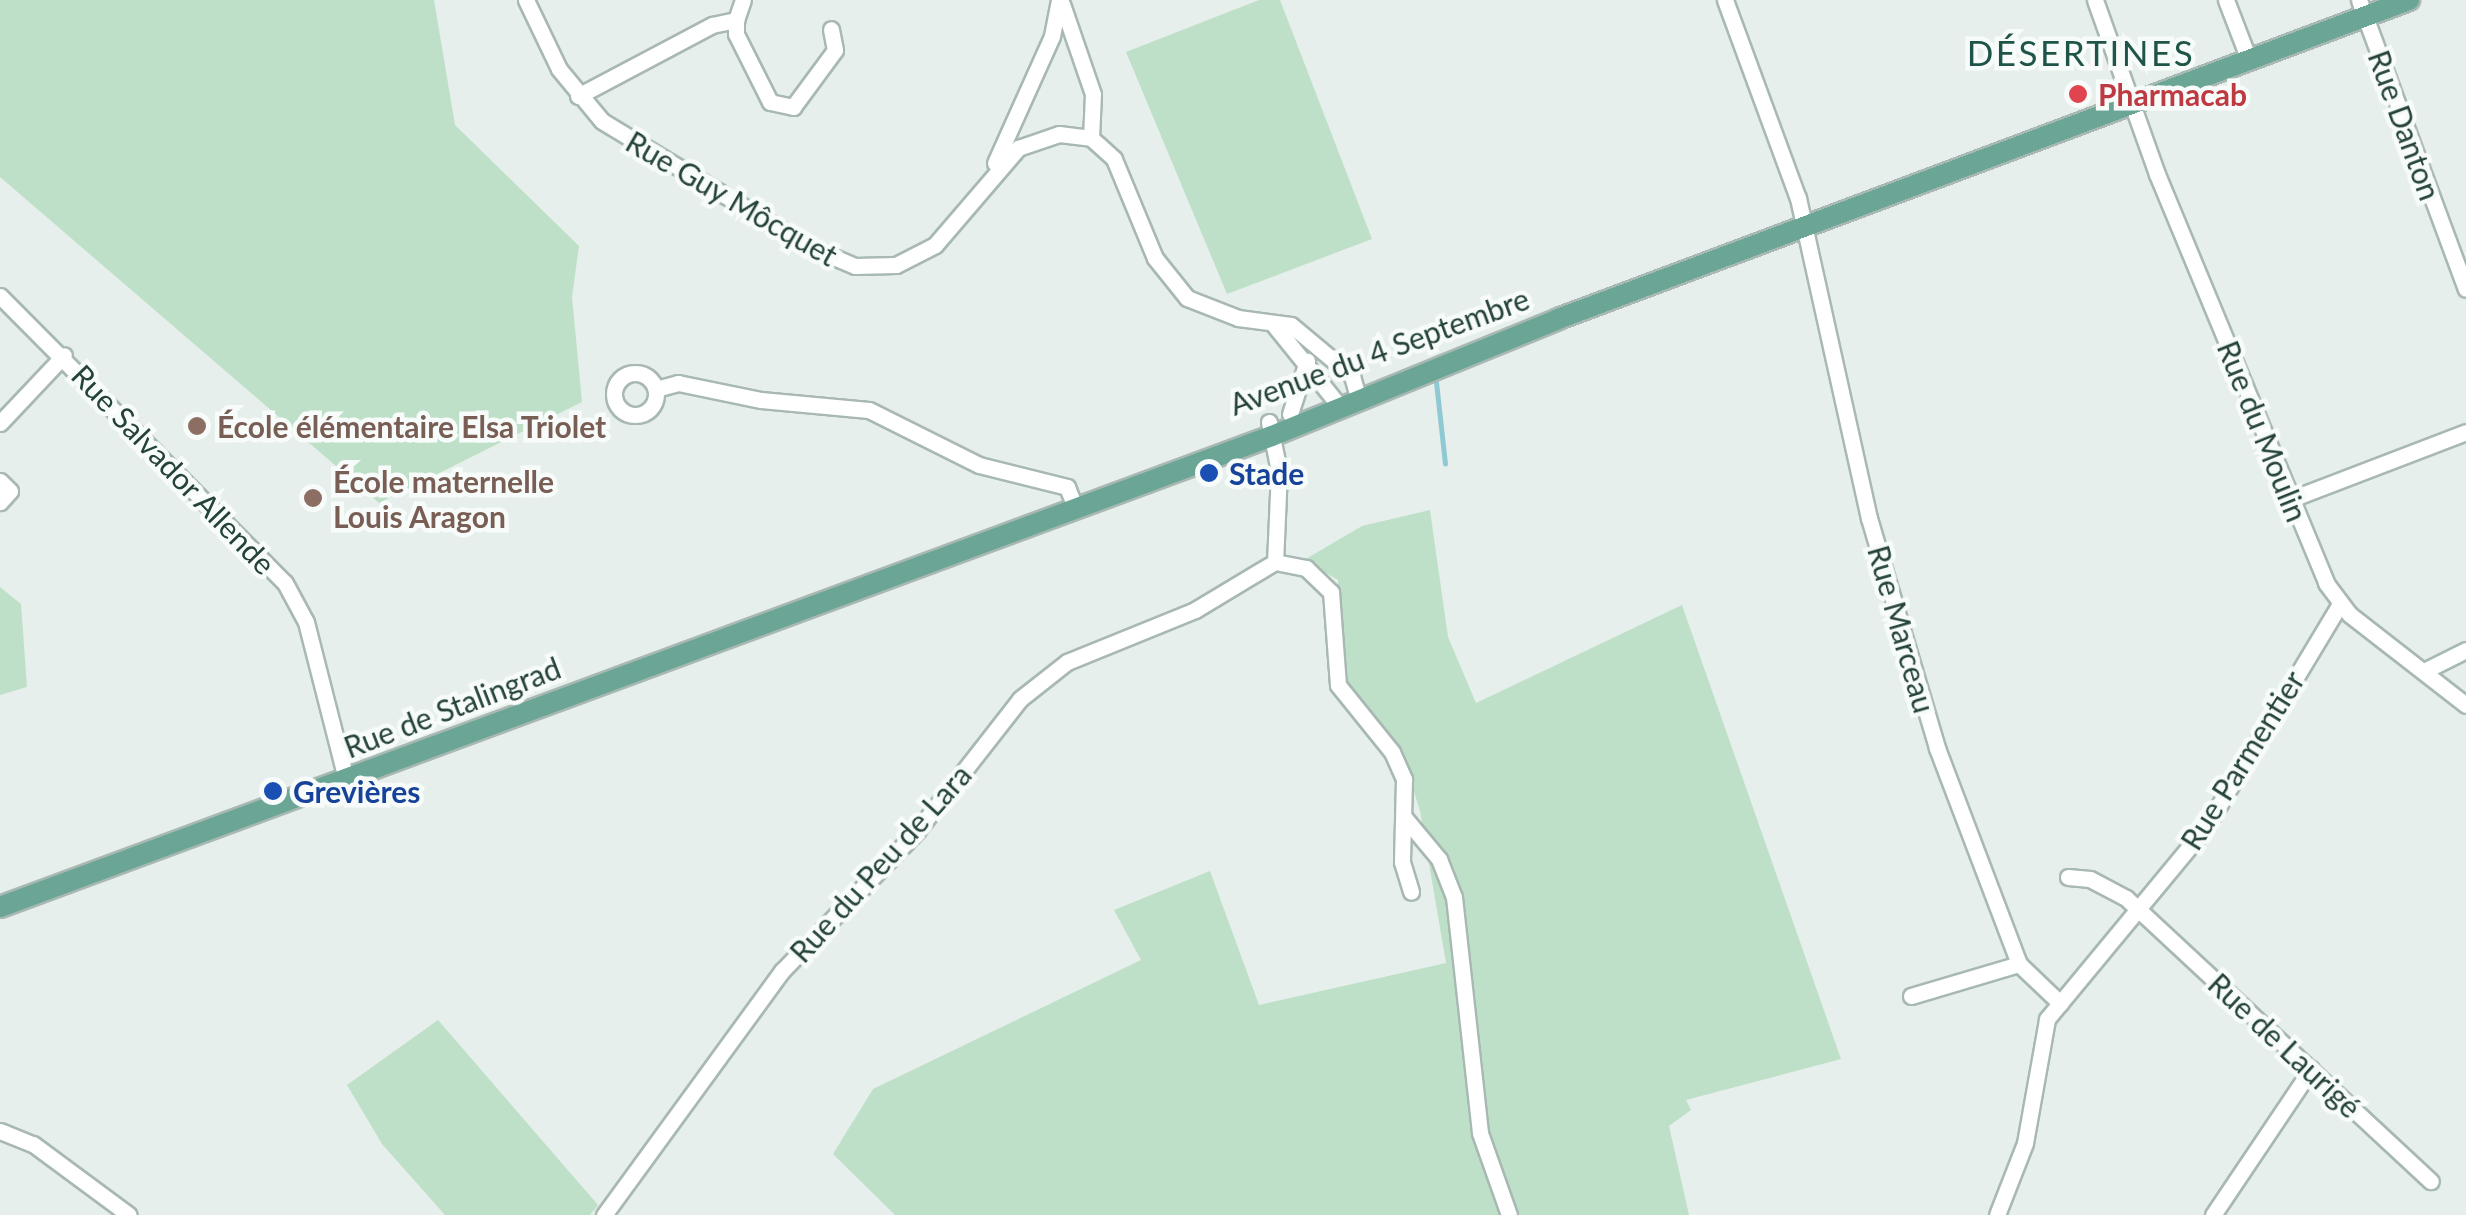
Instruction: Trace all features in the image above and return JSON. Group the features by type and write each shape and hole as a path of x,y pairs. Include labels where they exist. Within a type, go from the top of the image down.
{"main road":[{"path":"1804,228 2249,60 2362,8 2408,0"},
{"name":"Avenue du 4 Septembre","path":"1075,503 1804,228"},
{"name":"Avenue du 4 Septembre","path":"1271,429 1290,414 1348,398"},
{"name":"Rue de Stalingrad","path":"0,907 1075,503"}],"street":[{"name":"Rue Guy Môcquet","path":"526,0 578,96 643,150 855,266 896,265 921,255 956,226 990,173 1018,148 1043,138 1091,138"},
{"path":"742,0 736,34 770,102 782,108 805,98 835,50 831,29"},
{"path":"1060,0 1093,94 1091,138 1114,158 1155,258 1187,298 1304,334 1348,398"},
{"path":"990,173 1052,36 1060,0"},
{"name":"Rue Marceau","path":"1725,0 1804,228 1890,588 1943,766 2020,964 2060,1003"},
{"name":"Rue du Moulin","path":"2094,0 2291,498 2340,606 2466,705"},
{"path":"2226,0 2249,60"},
{"name":"Rue Danton","path":"2362,8 2466,289"},
{"path":"578,96 712,25 736,20"},
{"name":"Rue Salvador Allende","path":"0,296 64,355 285,583 306,622 346,778"},
{"path":"1274,324 1306,361 1348,398"},
{"path":"0,423 64,355"},
{"path":"1290,414 1301,396 1306,361"},
{"path":"656,388 678,382 761,400 868,410 979,465 1035,475 1067,487 1075,503"},
{"path":"1271,429 1279,472 1275,562 1306,568 1331,592 1332,669 1350,704 1392,752 1404,779 1402,862 1411,892"},
{"path":"2291,498 2466,432"},
{"path":"0,481 10,491 0,502"},
{"name":"Rue du Peu de Lara","path":"604,1215 782,971 917,831 1020,699 1067,662 1195,610 1275,562"},
{"name":"Rue Parmentier","path":"1997,1215 2025,1144 2043,1032 2060,1003 2206,827 2340,606"},
{"path":"2424,671 2466,650"},
{"path":"1404,817 1438,859 1454,897 1480,1134 1509,1215"},
{"path":"2068,877 2090,879 2138,910"},
{"name":"Rue de Laurigé","path":"2138,910 2431,1181"},
{"path":"1911,996 2020,964"},
{"path":"2213,1215 2311,1070"},
{"path":"0,1132 33,1144 129,1215"}],"green space":[{"path":"0,0 434,0 455,125 579,246 572,297 582,402 379,503 0,177"},
{"path":"1259,0 1280,0 1372,239 1227,294 1126,52"},
{"path":"1430,510 1448,637 1476,703 1682,605 1841,1059 1686,1100 1691,1110 1669,1126 1689,1215 895,1215 833,1154 873,1089 1141,960 1114,910 1210,871 1259,1005 1446,963 1420,811 1400,747 1350,694 1341,674 1338,580 1304,560 1362,526"},
{"path":"0,587 21,604 27,687 0,695"},
{"path":"438,1020 598,1205 590,1215 445,1215 382,1144 347,1085"}],"waterway":[{"path":"1436,382 1445,464"}],"place":[{"name":"Pharmacab","path":"2078,94"},
{"name":"École élémentaire Elsa Triolet","path":"197,426"},
{"name":"Stade","path":"1209,473"},
{"name":"École maternelle Louis Aragon","path":"313,498"},
{"name":"Grevières","path":"273,791"}],"district":[{"name":"DÉSERTINES","path":"2081,52"}]}
